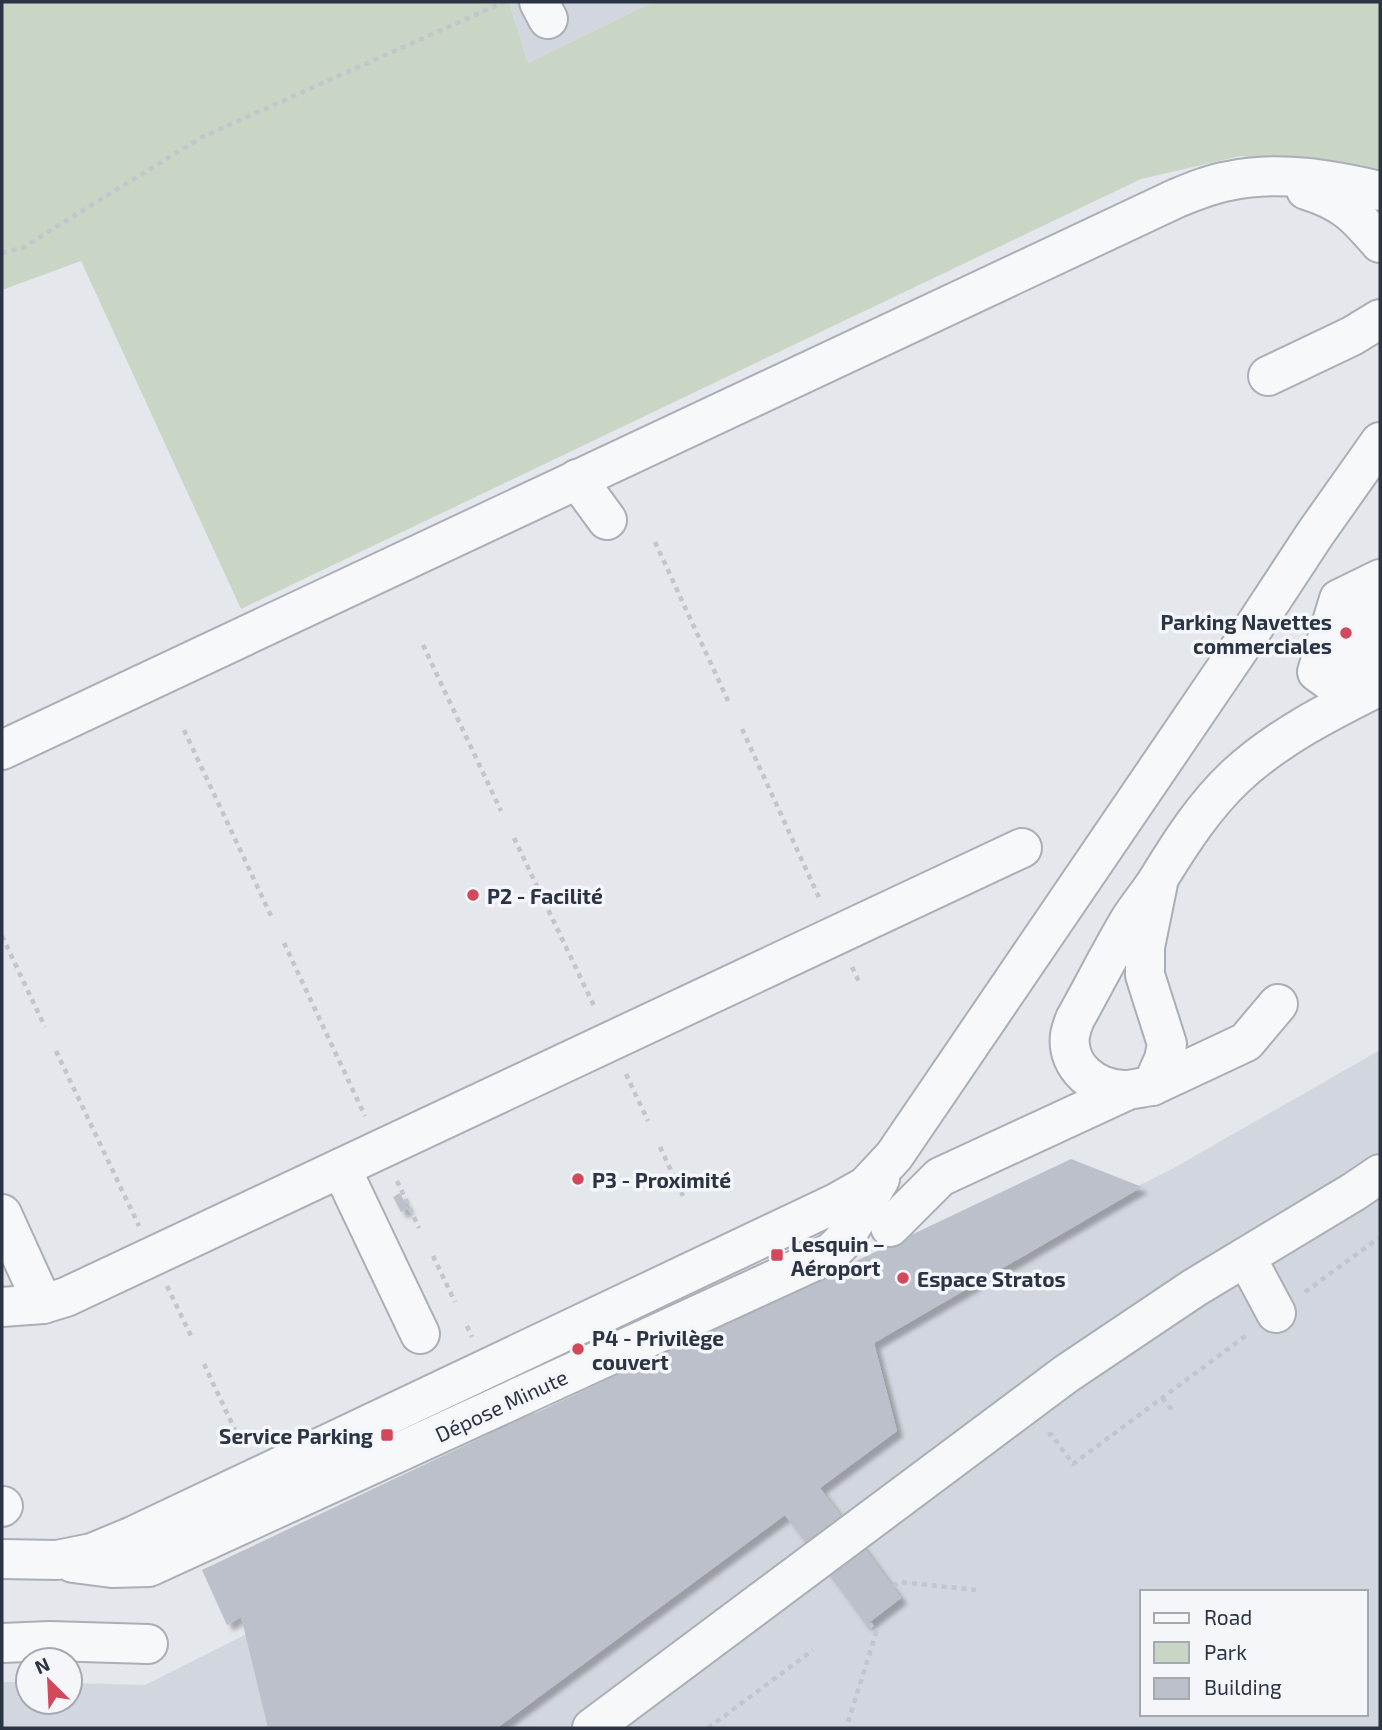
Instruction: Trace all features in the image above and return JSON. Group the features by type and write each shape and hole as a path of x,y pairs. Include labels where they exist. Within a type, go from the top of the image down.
{"street":[{"path":"2,750 1177,198 1231,180 1257,177 1336,181 1380,191"},
{"path":"1257,177 1316,193 1343,205 1357,216 1380,243"},
{"path":"1268,376 1352,336 1380,319"},
{"path":"1322,370 1380,343"},
{"path":"2,1559 57,1560 92,1553 133,1536 836,1203 866,1186 894,1156 1380,442"},
{"path":"577,479 607,520"},
{"path":"1371,670 1328,680 1317,672 1339,599 1380,579"},
{"path":"1147,1078 1106,1088 1094,1082 1079,1069 1072,1056 1070,1036 1075,1019 1130,919 1197,820 1236,776 1287,736 1335,708 1371,670 1367,604 1380,597"},
{"path":"2,1307 43,1304 66,1297 1022,848"},
{"path":"890,1227 940,1177 1147,1078 1167,1044 1145,975 1145,947 1159,878"},
{"path":"341,1168 420,1334"},
{"path":"592,1728 1066,1374 1194,1288 1380,1174"},
{"path":"2,1214 43,1304"},
{"path":"1246,1257 1276,1314"},
{"path":"2,1643 50,1641 148,1644"}],"path":[{"path":"2,253 22,248 202,137 505,2"},
{"path":"655,542 730,705"},
{"path":"423,645 501,811"},
{"path":"742,729 825,910"},
{"path":"184,730 273,920"},
{"path":"514,838 598,1016"},
{"path":"2,936 45,1027"},
{"path":"284,943 369,1123"},
{"path":"56,1051 142,1233"},
{"path":"620,1063 648,1121"},
{"path":"660,1147 683,1196"},
{"path":"392,1171 419,1228"},
{"path":"1041,1441 1051,1434 1073,1464 1380,1237"},
{"path":"433,1255 455,1302"},
{"path":"164,1279 191,1336"},
{"path":"204,1364 244,1449"},
{"path":"1163,1398 1172,1410"},
{"path":"893,1587 900,1582 976,1590"},
{"path":"848,1722 876,1633 869,1622"},
{"path":"708,1728 813,1650"}],"shaded area":[{"path":"509,2 653,2 528,63"},
{"path":"1380,1050 1380,1728 2,1728 2,1682 14,1682 14,1716 84,1716 84,1683 145,1685 1172,1169"}],"green space":[{"path":"2,2 509,2 528,63 653,2 1380,2 1380,170 1241,156 1141,179 241,609 81,261 2,290"}],"building":[{"path":"1071,1159 1142,1187 874,1343 897,1431 820,1488 901,1598 866,1625 785,1515 497,1728 268,1728 241,1617 227,1625 202,1570 489,1434 486,1428 530,1407 534,1414"},
{"path":"400,1193 408,1209 401,1212 393,1197"}],"place":[{"name":"Parking Navettes commerciales","path":"1346,633"},
{"name":"P2 - Facilité","path":"473,895"},
{"name":"P3 - Proximité","path":"578,1179"},
{"name":"Lesquin – Aéroport","path":"777,1255"},
{"name":"Espace Stratos","path":"903,1278"},
{"name":"P4 - Privilège couvert","path":"578,1349"},
{"name":"Service Parking","path":"387,1435"}]}
